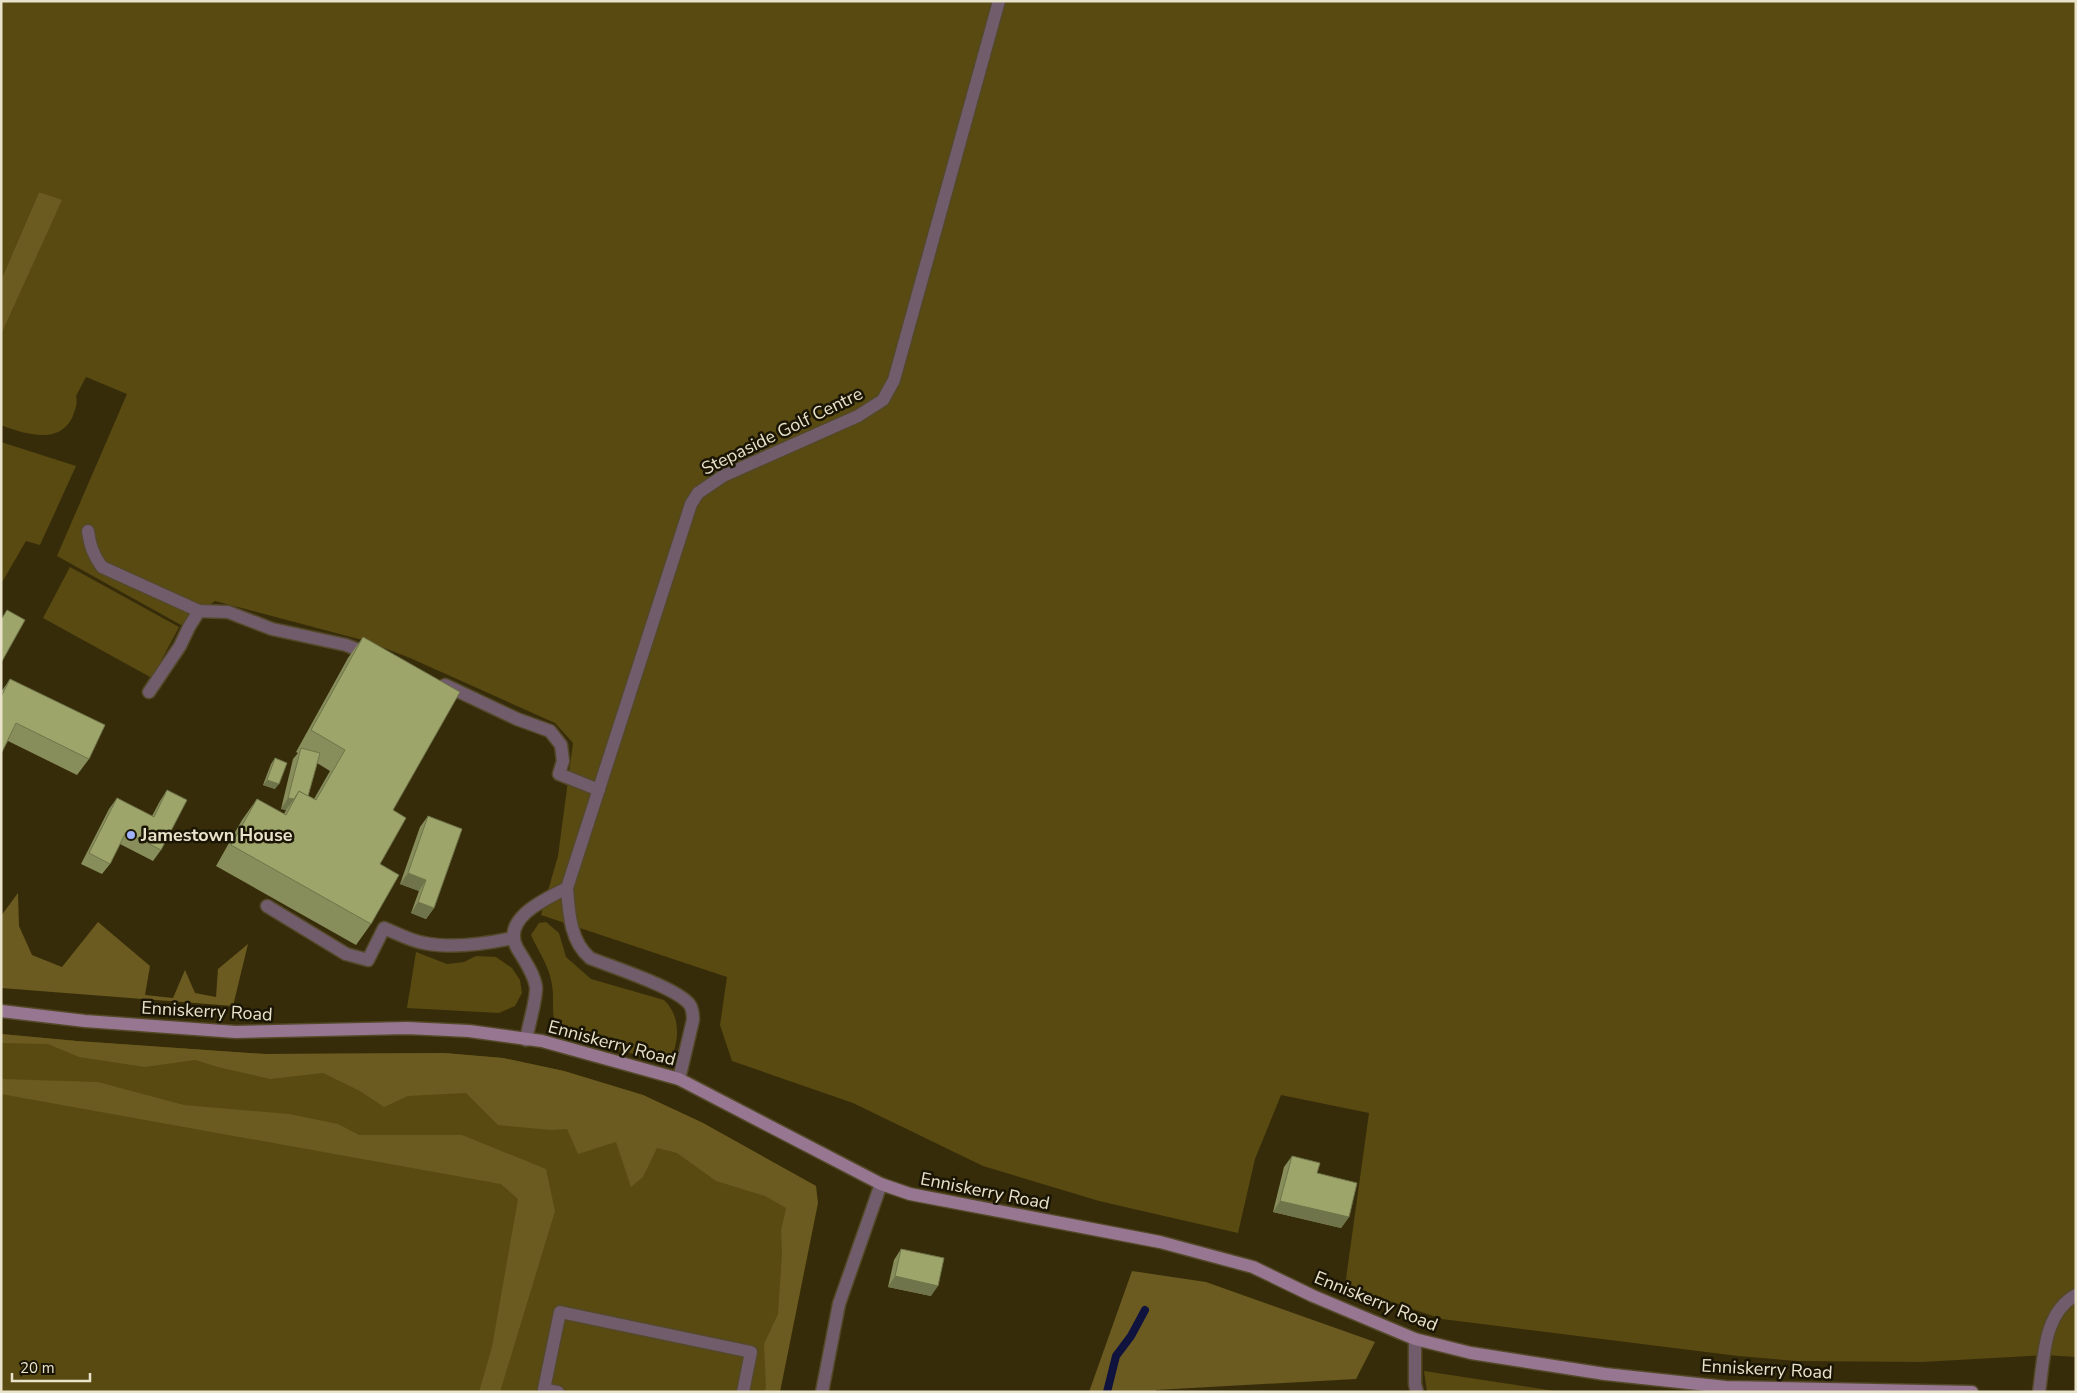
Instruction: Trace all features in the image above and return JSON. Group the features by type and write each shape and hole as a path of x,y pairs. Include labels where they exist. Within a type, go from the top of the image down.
{"main road":[{"name":"Enniskerry Road","path":"1,1011 85,1021 236,1032 407,1028 469,1031 542,1041 679,1079 881,1184 910,1194 1160,1242 1254,1267 1313,1296 1415,1339 1471,1353 1605,1374 1726,1390 1972,1392"}],"street":[{"name":"Stepaside Golf Centre","path":"567,888 691,504 698,494 723,476 858,416 883,400 894,380 1000,1"},
{"path":"88,531 90,545 102,567 199,611 228,612 272,629 346,645 383,660"},
{"path":"149,692 180,646 199,611"},
{"path":"432,678 517,719 550,731 561,744 563,760 559,774 599,790"},
{"path":"526,1040 536,987 527,964 513,938 515,927 524,915 540,902 567,888 569,918 581,951 590,958 678,994 690,1006 693,1012 692,1020 679,1079"},
{"path":"267,906 346,954 368,960 384,928 423,943 455,945 489,944 513,938"},
{"path":"822,1392 839,1304 881,1184"},
{"path":"2039,1392 2050,1327 2058,1308 2076,1295"},
{"path":"558,1392 544,1389 560,1312 751,1352 743,1392"},
{"path":"1415,1339 1415,1384 1417,1392"}],"shaded area":[{"path":"1,1 2076,1 2076,1357 2045,1355 1922,1362 1797,1361 1738,1356 1442,1319 1345,1286 1369,1113 1281,1095 1255,1159 1238,1233 1099,1201 983,1166 853,1103 732,1061 720,1025 727,977 541,915 558,856 573,743 555,723 410,658 366,641 215,601 181,625 57,556 127,394 86,377 76,396 76,405 72,418 66,427 58,432 49,435 29,434 1,425 1,335 61,201 39,192 1,280"},
{"path":"39,192 62,200 1,335 1,280"},
{"path":"1,442 76,466 40,545 26,541 1,584"},
{"path":"70,567 179,627 152,678 43,618"},
{"path":"18,893 19,926 32,955 62,967 98,922 150,966 145,995 173,998 185,970 195,993 216,997 218,969 248,944 233,1006 1,988 1,916"},
{"path":"546,922 559,933 566,957 591,979 664,1000 670,1006 676,1021 677,1038 669,1062 661,1064 616,1048 561,1034 555,1023 553,991 549,971 531,935 539,923"},
{"path":"416,952 447,964 464,962 476,956 496,957 512,968 520,980 522,993 515,1006 499,1013 407,1008"},
{"path":"1,1034 265,1054 444,1053 503,1058 564,1071 643,1095 703,1123 816,1186 779,1392 1,1392"},
{"path":"1,1034 265,1054 444,1053 503,1058 564,1071 643,1095 703,1123 816,1186 818,1203 780,1392 764,1392 766,1388 764,1344 778,1314 782,1253 781,1231 786,1208 765,1196 716,1181 677,1153 657,1148 643,1177 631,1187 616,1142 578,1154 567,1129 551,1130 498,1125 466,1093 408,1096 384,1107 360,1091 323,1073 270,1079 195,1060 145,1067 79,1057 48,1044 1,1043"},
{"path":"1,1079 98,1082 184,1105 289,1114 338,1124 359,1135 462,1135 546,1169 555,1211 500,1392 479,1392 492,1347 518,1199 501,1184 1,1094"},
{"path":"1132,1271 1206,1282 1375,1342 1356,1379 1156,1390 1156,1392 1089,1392"},
{"path":"1424,1371 1562,1392 1427,1392"}],"building":[{"path":"7,610 25,620 1,663 1,620"},
{"path":"363,637 460,692 393,810 406,818 380,864 399,875 371,924 231,845 257,799 286,815 299,791 316,800 345,750 311,730"},
{"path":"10,679 105,725 89,759 16,723 1,754 1,697"},
{"path":"301,748 320,753 308,796 299,791 294,799 288,798"},
{"path":"275,758 287,763 279,784 267,780"},
{"name":"Jamestown House","path":"167,790 187,800 161,850 126,832 110,864 89,853 117,798 154,817"},
{"path":"428,816 462,829 434,908 418,902 426,880 408,873"},
{"path":"1292,1156 1320,1163 1317,1173 1357,1183 1349,1217 1280,1201"},
{"path":"901,1249 944,1258 938,1286 895,1276"}],"waterway":[{"path":"1107,1392 1116,1356 1131,1336 1145,1310"}],"place":[{"name":"Jamestown House","path":"131,835"}]}
